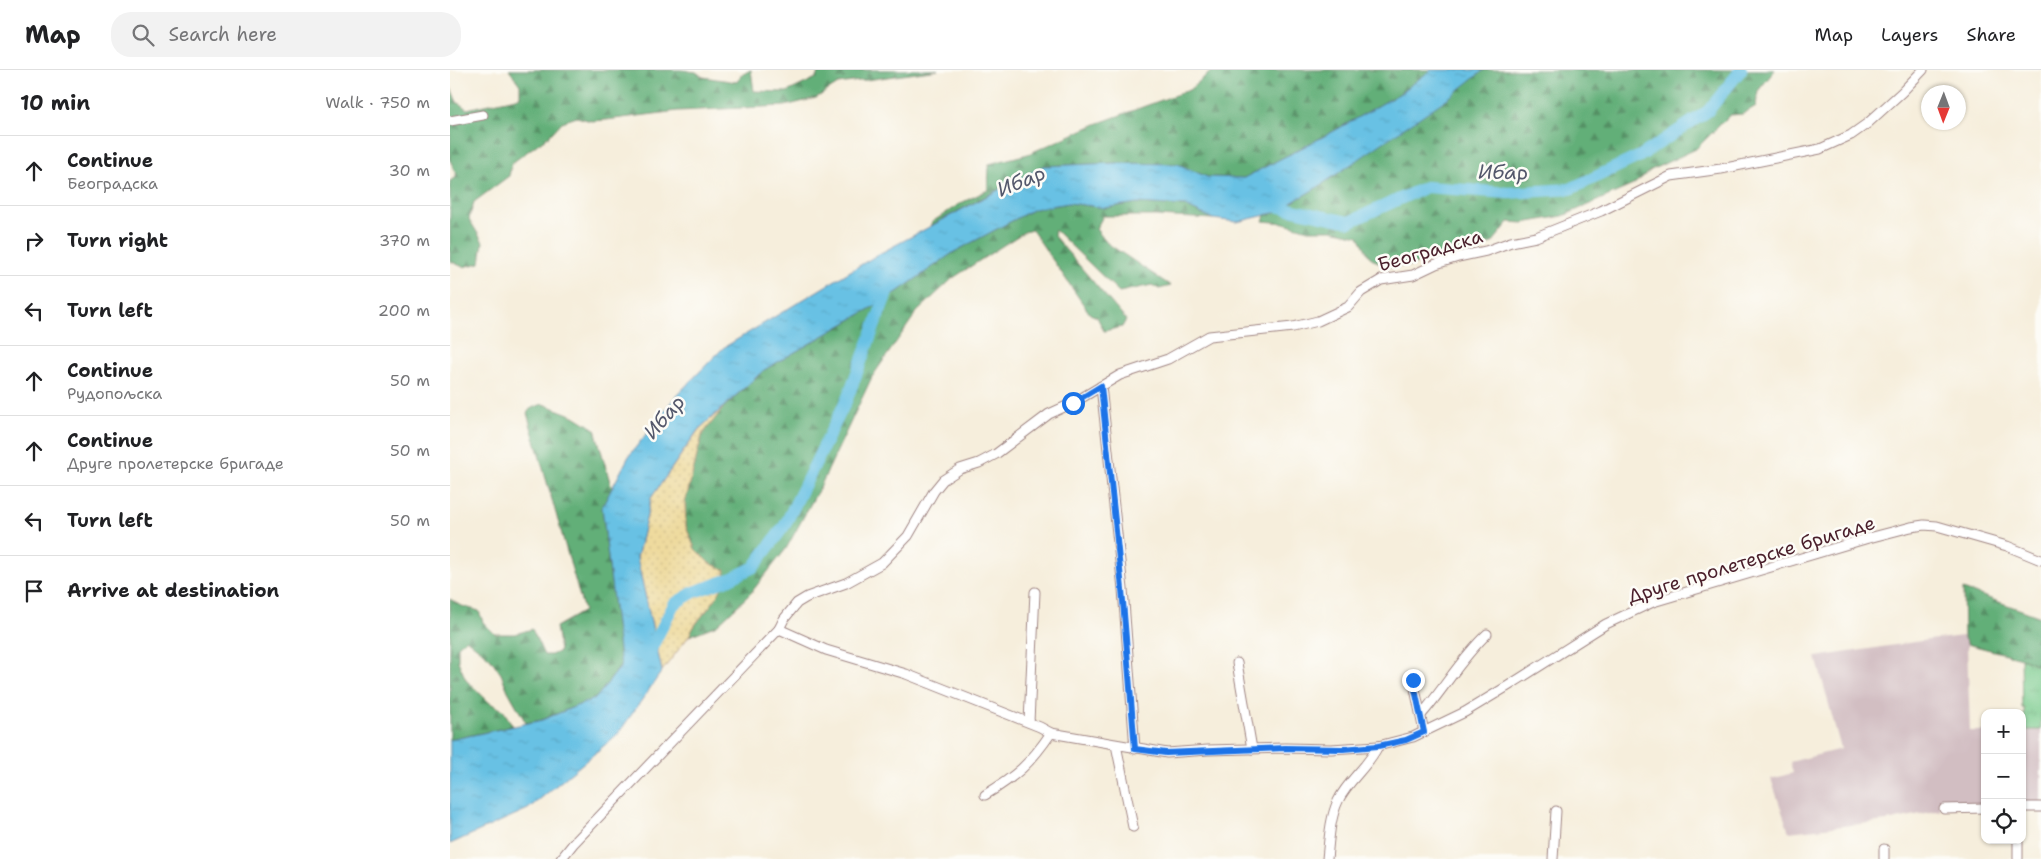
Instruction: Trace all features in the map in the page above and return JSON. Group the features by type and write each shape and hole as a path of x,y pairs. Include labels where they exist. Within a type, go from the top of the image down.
{"street":[{"name":"Београдска","path":"561,859 779,629 784,619 797,603 807,597 846,583 882,563 908,536 934,491 943,480 960,469 979,463 996,454 1048,414 1073,403 1136,368 1168,359 1209,336 1294,327 1318,321 1348,306 1361,292 1381,280 1413,275 1436,264 1458,257 1536,237 1602,211 1671,176 1720,169 1820,149 1851,135 1868,123 1923,70"},
{"path":"450,121 483,115"},
{"path":"1101,386 1122,589 1135,749"},
{"name":"Друге пролетерске бригаде","path":"779,629 826,650 906,674 1028,722 1051,734 1166,753 1285,748 1331,749 1378,746 1406,740 1508,686 1606,624 1653,602 1865,539 1912,527 1924,525 1937,526 2006,546 2041,560"},
{"path":"1028,722 1035,592"},
{"path":"1421,715 1440,693 1452,674 1476,644 1487,634"},
{"path":"1237,663 1252,749"},
{"path":"1413,680 1424,732"},
{"path":"985,795 1013,777 1029,763 1051,734"},
{"path":"1116,745 1133,827"},
{"path":"1327,859 1330,833 1338,801 1372,758 1378,746"},
{"path":"2026,807 2041,807"},
{"path":"1944,809 1981,808"},
{"path":"1553,859 1556,811"},
{"path":"2018,844 2018,859"},
{"path":"1884,849 1884,859"}],"shaded area":[{"path":"1963,636 1967,644 1970,731 1981,731 1981,806 1940,805 1940,810 1887,821 1789,832 1771,779 1793,773 1790,762 1841,749 1816,657"},
{"path":"2026,730 2041,730 2041,806 2026,806"}],"green space":[{"path":"509,70 681,70 696,72 703,77 737,82 741,75 751,70 754,91 787,92 816,78 819,70 938,70 838,84 816,98 785,106 678,111 591,121 577,117 562,122 550,135 512,163 509,176 474,202 469,219 483,242 480,263 463,267 450,261 450,181 457,176 450,160 450,86 457,102 467,109 520,97 520,85"},
{"path":"1213,70 1431,70 1399,94 1334,131 1244,178 1207,177 1178,164 1115,163 1043,166 930,226 932,222 961,203 988,190 989,164 1028,154 1096,124 1189,90"},
{"path":"1479,70 1775,70 1758,91 1756,106 1743,114 1730,115 1696,149 1651,170 1633,185 1563,216 1523,223 1509,222 1492,243 1461,249 1410,266 1384,267 1369,256 1359,236 1332,230 1308,230 1284,223 1263,221 1265,215 1274,213 1318,187"},
{"path":"1069,203 1105,208 1137,203 1185,206 1213,219 1103,216 1096,229 1107,243 1171,286 1159,289 1152,285 1119,292 1055,230 1054,236 1126,320 1122,327 1104,331 1097,317 1090,314 1032,230 1024,232 953,278 917,312 872,377 821,485 786,549 750,594 717,625 689,636 717,595 707,562 695,549 686,527 685,503 702,435 723,408 764,370 890,297 954,252 1034,209"},
{"path":"543,404 574,416 595,429 612,489 602,507 621,665 596,698 542,720 526,723 501,674 490,658 466,639 458,646 458,661 466,680 490,703 503,710 513,726 450,740 450,599 462,606 479,611 483,622 495,634 515,634 532,629 544,655 551,655 560,651 556,627 584,611 527,413 531,408"},
{"path":"1963,589 2041,617 2041,666 2021,658 1967,644 1964,638"},
{"path":"2021,658 2041,666 2041,730 2026,730 2026,709 2022,708"}],"sand":[{"path":"723,408 702,435 685,503 686,527 695,549 709,563 725,570 724,580 716,598 662,671 637,558 651,498 700,428"}],"water":[{"path":"1431,70 1484,70 1451,96 1318,187 1274,213 1237,222 1213,219 1185,206 1137,203 1105,208 1069,203 1034,209 954,252 890,297 764,370 698,430 651,498 637,558 662,671 618,734 528,809 450,844 450,740 542,720 596,698 621,666 602,507 629,456 675,397 723,348 877,255 1043,166 1115,163 1178,164 1207,177 1244,178 1334,131 1399,94"}],"waterway":[{"name":"Ибар","path":"1266,204 1349,222 1426,187 1508,193 1570,189 1640,156 1708,111 1741,70"},
{"name":"Ибар","path":"648,655 674,604 694,592 730,579 754,567 785,525 847,399 890,285"}],"route":[{"path":"1073,403 1101,386 1122,589 1135,749 1166,753 1285,748 1331,749 1378,746 1406,740 1424,732 1413,680"}]}
